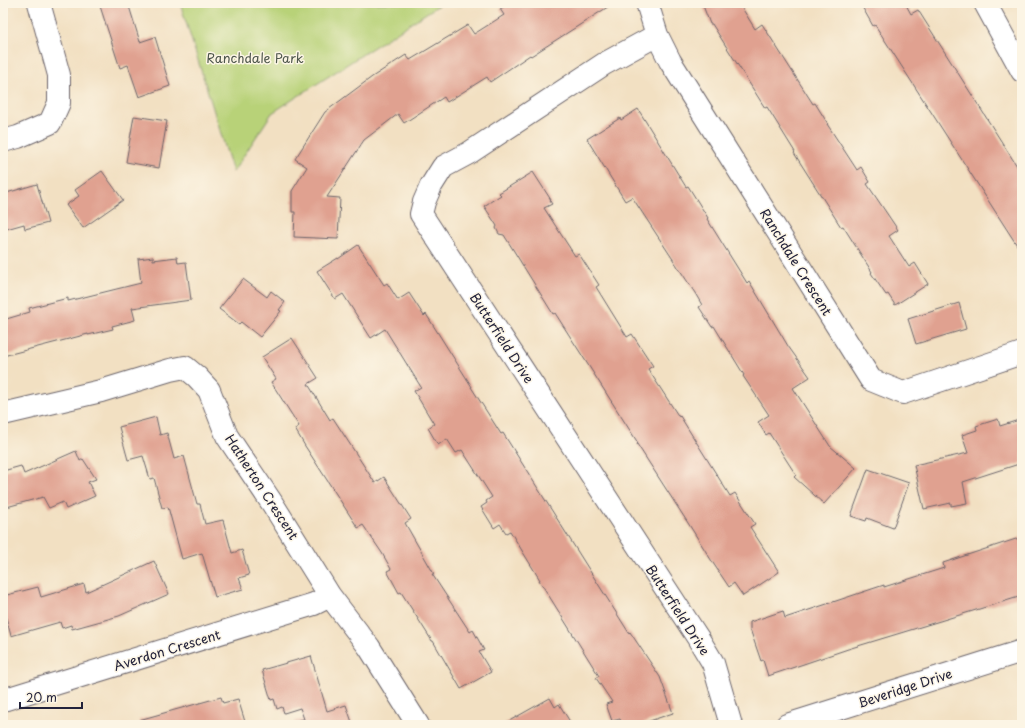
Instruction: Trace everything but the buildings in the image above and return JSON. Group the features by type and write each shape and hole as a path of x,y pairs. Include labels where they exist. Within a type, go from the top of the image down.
{"street":[{"path":"3,141 18,137 50,123 59,103 59,76 39,3"},
{"name":"Ranchdale Crescent","path":"646,3 657,35 670,61 871,380 903,393 1022,354"},
{"path":"985,3 1022,71"},
{"name":"Butterfield Drive","path":"657,35 604,64 469,153 443,167 431,186 424,202 421,214 698,638 713,664 731,725"},
{"name":"Hatherton Crescent","path":"3,414 101,391 170,370 185,367 210,390 227,436 272,503 330,596 368,647 418,725"},
{"name":"Averdon Crescent","path":"3,700 314,604 330,596"},
{"name":"Beveridge Drive","path":"788,725 1022,651"}],"green space":[{"name":"Ranchdale Park","path":"180,3 442,3 272,113 233,172"}]}
